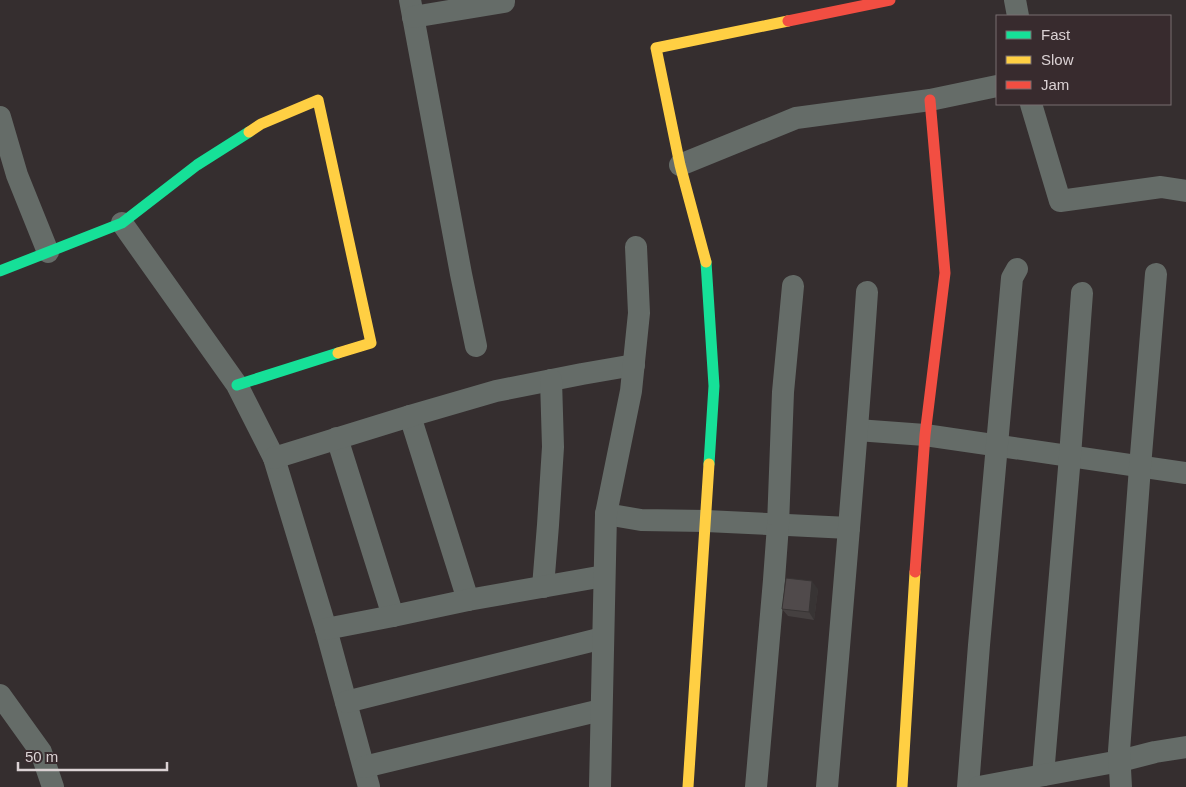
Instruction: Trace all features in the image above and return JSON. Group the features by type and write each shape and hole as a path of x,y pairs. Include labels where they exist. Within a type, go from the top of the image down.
{"street":[{"path":"476,346 460,274 411,8 504,2 504,0"},
{"path":"688,787 714,386 706,258 680,165 656,48 855,3 890,0"},
{"path":"1015,0 1018,15"},
{"path":"680,165 796,118 930,100 996,86"},
{"path":"0,271 122,223 197,165 261,124 318,100 371,343 237,385"},
{"path":"902,787 925,435 945,273 930,100"},
{"path":"1032,105 1060,201 1161,187 1186,191"},
{"path":"0,117 17,174 48,252"},
{"path":"122,223 237,385 274,458 326,629 366,777 601,710"},
{"path":"600,787 606,514 631,391 634,365 639,313 636,247"},
{"path":"968,787 1012,278 1017,269"},
{"path":"1121,787 1119,751 1156,274"},
{"path":"756,787 778,525 783,392 793,286"},
{"path":"827,787 867,292"},
{"path":"1043,775 1082,294"},
{"path":"274,458 410,416 496,392 634,365"},
{"path":"543,587 553,447 551,380"},
{"path":"410,416 468,600"},
{"path":"857,430 925,435 1186,473"},
{"path":"337,438 393,616"},
{"path":"606,514 641,520 849,528"},
{"path":"326,629 468,600 604,576"},
{"path":"346,702 603,638"},
{"path":"0,695 42,752 53,787"},
{"path":"980,787 1020,783 1043,775 1120,761 1186,746"}],"building":[{"path":"786,578 812,581 809,612 782,609"}],"traffic: fast":[{"path":"0,271 122,223 197,165 249,132"},
{"path":"706,262 714,386 709,464"},
{"path":"237,385 338,353"}],"traffic: slow":[{"path":"706,262 680,165 656,48 788,21"},
{"path":"249,132 261,124 318,100 371,343 338,353"},
{"path":"688,787 709,464"},
{"path":"902,787 915,572"}],"traffic: jam":[{"path":"788,21 890,0"},
{"path":"915,572 925,435 945,273 930,100"}]}
